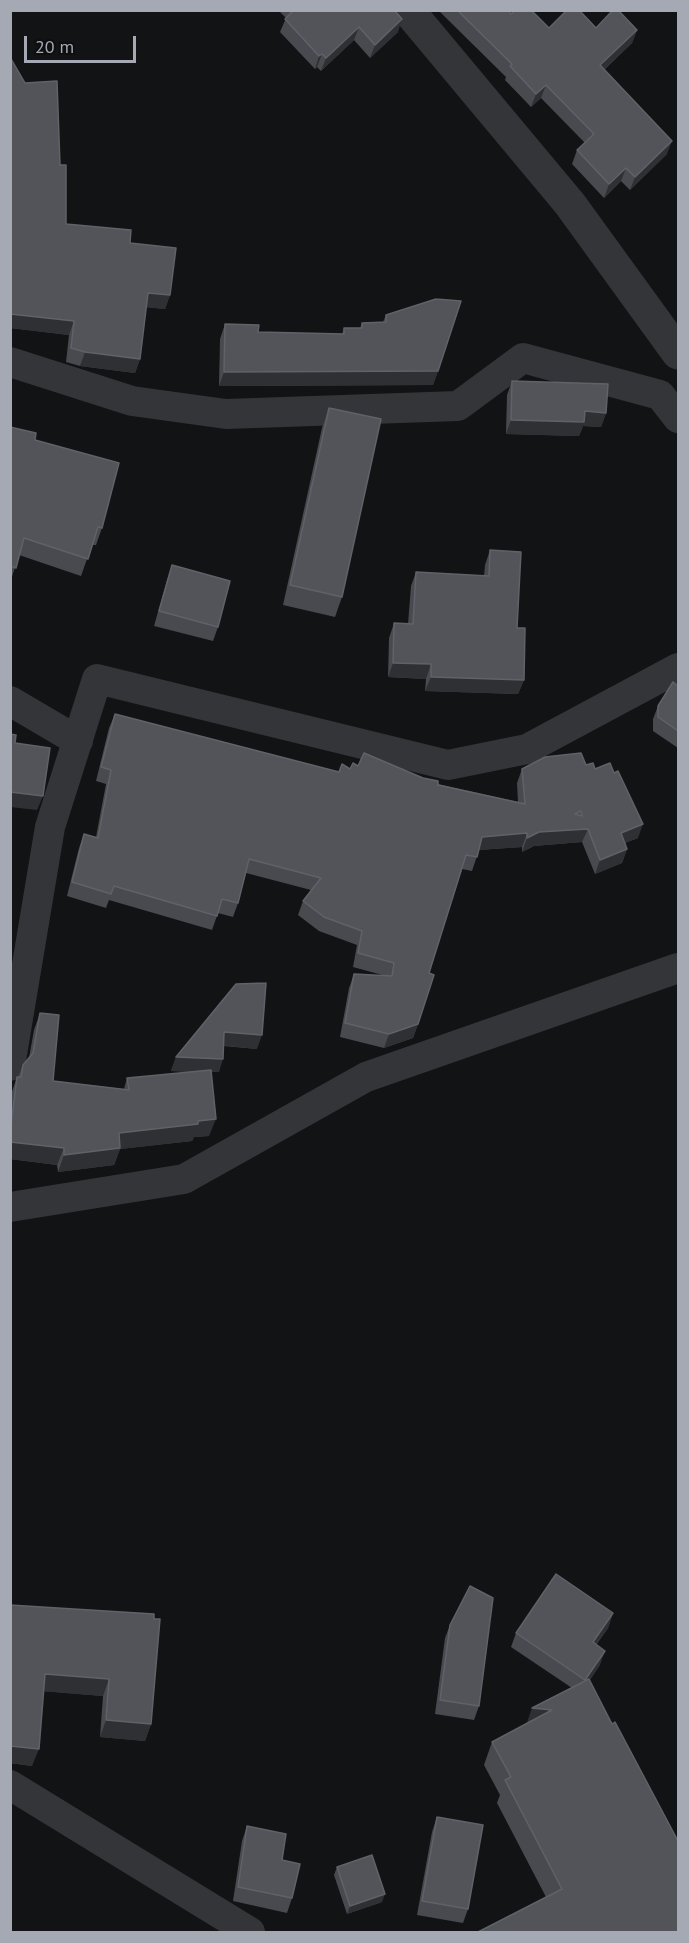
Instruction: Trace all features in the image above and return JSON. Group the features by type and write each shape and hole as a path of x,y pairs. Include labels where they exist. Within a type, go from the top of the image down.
{"street":[{"path":"408,10 570,204 678,352"},
{"path":"10,362 132,400 226,414 458,406 523,358 660,395 678,418"},
{"path":"10,1066 50,826 97,679 448,765 527,749 678,668"},
{"path":"10,701 78,741"},
{"path":"10,1207 184,1179 366,1077 678,968"},
{"path":"10,1785 250,1932"}],"building":[{"path":"294,10 394,10 402,19 375,45 359,27 326,58 322,54 319,56 285,19"},
{"path":"457,10 508,10 511,14 515,10 531,10 549,28 567,10 579,10 596,28 613,10 618,10 637,30 600,65 672,141 635,177 626,168 609,184 577,150 594,134 546,85 536,94 510,66 512,64"},
{"path":"10,57 25,83 57,81 60,165 66,165 66,224 131,230 130,243 176,248 170,295 148,293 140,359 71,348 74,321 10,314"},
{"path":"436,299 461,301 438,371 224,372 225,324 259,325 258,332 344,334 344,328 362,328 362,323 386,322 386,315"},
{"path":"512,381 608,384 606,413 585,411 584,422 511,420"},
{"path":"329,408 381,419 342,597 290,585"},
{"path":"10,427 36,433 35,440 119,463 102,528 98,527 88,559 24,538 16,568 10,566"},
{"path":"490,550 521,552 517,628 525,628 524,680 431,677 431,664 393,663 394,623 413,624 416,572 489,576"},
{"path":"172,565 230,581 218,627 159,611"},
{"path":"673,682 678,686 678,731 658,717 658,706"},
{"path":"115,714 339,772 342,764 350,769 353,763 358,766 364,753 423,778 438,781 438,785 525,804 522,769 545,757 581,753 586,765 593,763 595,769 610,763 614,773 618,771 643,824 621,833 627,849 600,860 588,829 539,832 527,838 527,833 482,837 477,857 466,855 429,973 434,975 418,1024 389,1034 345,1023 354,974 392,976 394,963 358,953 362,931 324,917 303,901 321,878 249,859 238,903 222,899 217,916 114,886 111,894 72,882 84,834 98,838 111,770 101,767"},
{"path":"10,734 16,735 15,743 50,748 43,796 10,792"},
{"path":"266,983 262,1035 224,1032 223,1059 176,1057 236,984"},
{"path":"40,1013 59,1015 53,1081 129,1090 127,1078 211,1070 216,1119 198,1121 198,1124 119,1133 120,1148 64,1155 64,1148 10,1142 17,1077 21,1077 23,1065 33,1053"},
{"path":"556,1574 613,1613 593,1642 605,1651 585,1680 516,1633"},
{"path":"470,1586 493,1598 479,1706 440,1700 450,1625"},
{"path":"10,1605 154,1614 154,1619 160,1619 151,1724 106,1720 109,1679 45,1674 39,1749 10,1746"},
{"path":"589,1679 612,1724 615,1722 678,1841 678,1931 478,1932 562,1889 505,1780 511,1777 492,1742 552,1710 532,1708"},
{"path":"437,1817 483,1825 468,1909 422,1901"},
{"path":"247,1826 286,1834 282,1860 300,1864 292,1898 238,1887"},
{"path":"372,1855 385,1894 350,1906 337,1867"}]}
